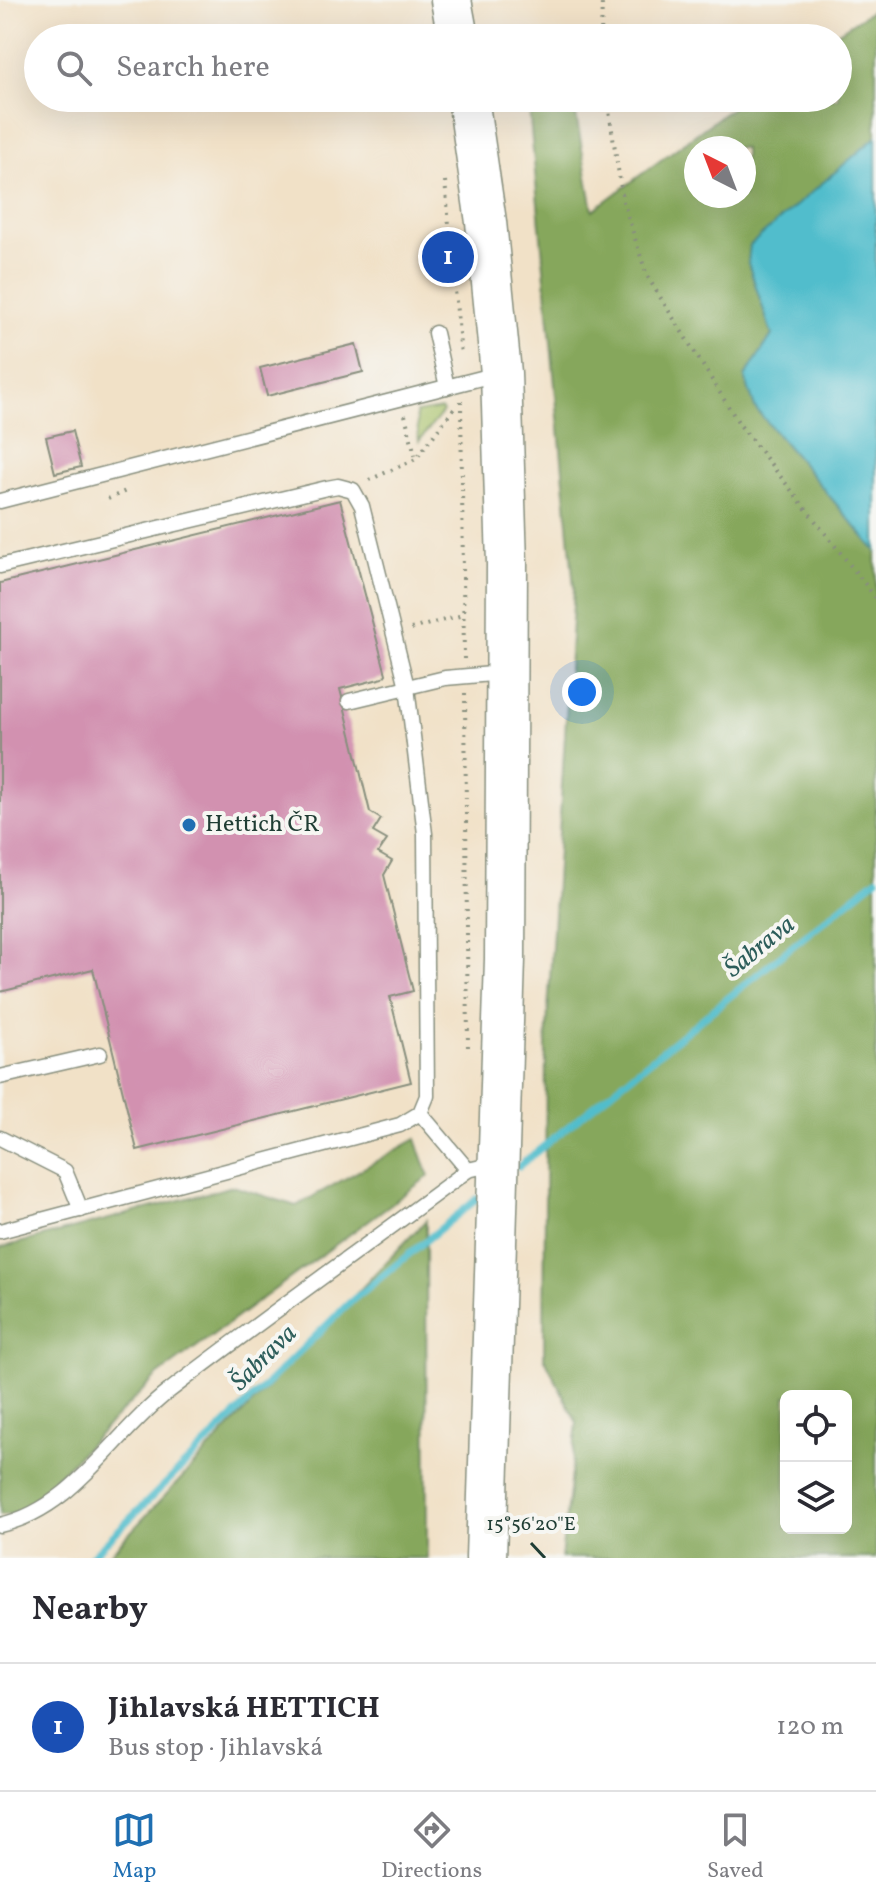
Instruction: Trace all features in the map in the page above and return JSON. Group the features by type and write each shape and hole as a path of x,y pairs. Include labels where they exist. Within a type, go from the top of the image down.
{"main road":[{"path":"451,0 455,24"},
{"path":"470,112 486,222 501,373 508,673 484,1166 486,1558"}],"lane":[{"path":"435,333 454,385"},
{"path":"0,501 501,373"},
{"path":"0,566 327,488 338,486 353,490 362,506 407,687 427,868 427,1096 420,1113 400,1125 0,1231"},
{"path":"349,701 465,675 508,673"},
{"path":"0,1077 100,1054"},
{"path":"0,1525 41,1510 71,1488 166,1393 293,1296 484,1166 420,1113"},
{"path":"0,1138 65,1171 81,1210"}],"path":[{"path":"601,24 602,0"},
{"path":"609,112 623,201 647,276 740,425 876,598"},
{"path":"444,168 461,336 454,385"},
{"path":"353,490 391,467 416,459 455,407 461,406 468,1058"},
{"path":"405,413 416,459"},
{"path":"393,634 463,615"}],"green space":[{"path":"876,8 876,137 818,189 748,263 772,335 745,377 755,408 876,551 876,1558 561,1558 577,1423 544,1357 546,1044 574,588 529,112 576,112 593,210 684,143 684,208 756,208 756,136 693,136 726,112 852,112 851,24"},
{"path":"441,409 443,412 419,441 416,413"},
{"path":"416,1139 429,1176 157,1376 20,1514 0,1515 0,1248 233,1186 296,1206"},
{"path":"426,1220 427,1558 106,1558"}],"water":[{"path":"876,137 876,551 755,408 745,377 772,335 748,263 750,245"}],"building":[{"path":"356,344 363,372 267,396 260,368"},
{"path":"72,431 81,467 55,473 46,437"},
{"name":"Hettich ČR","path":"340,500 386,674 383,678 340,689 370,812 381,819 373,832 387,840 378,853 392,861 384,875 413,991 390,997 411,1082 137,1150 93,969 0,992 0,583"}],"waterway":[{"name":"Šabrava","path":"519,1166 876,879"},
{"name":"Šabrava","path":"90,1558 349,1303 477,1199"}],"place":[{"name":"Jihlavská HETTICH","path":"448,257"},
{"name":"Hettich ČR","path":"189,825"}]}
